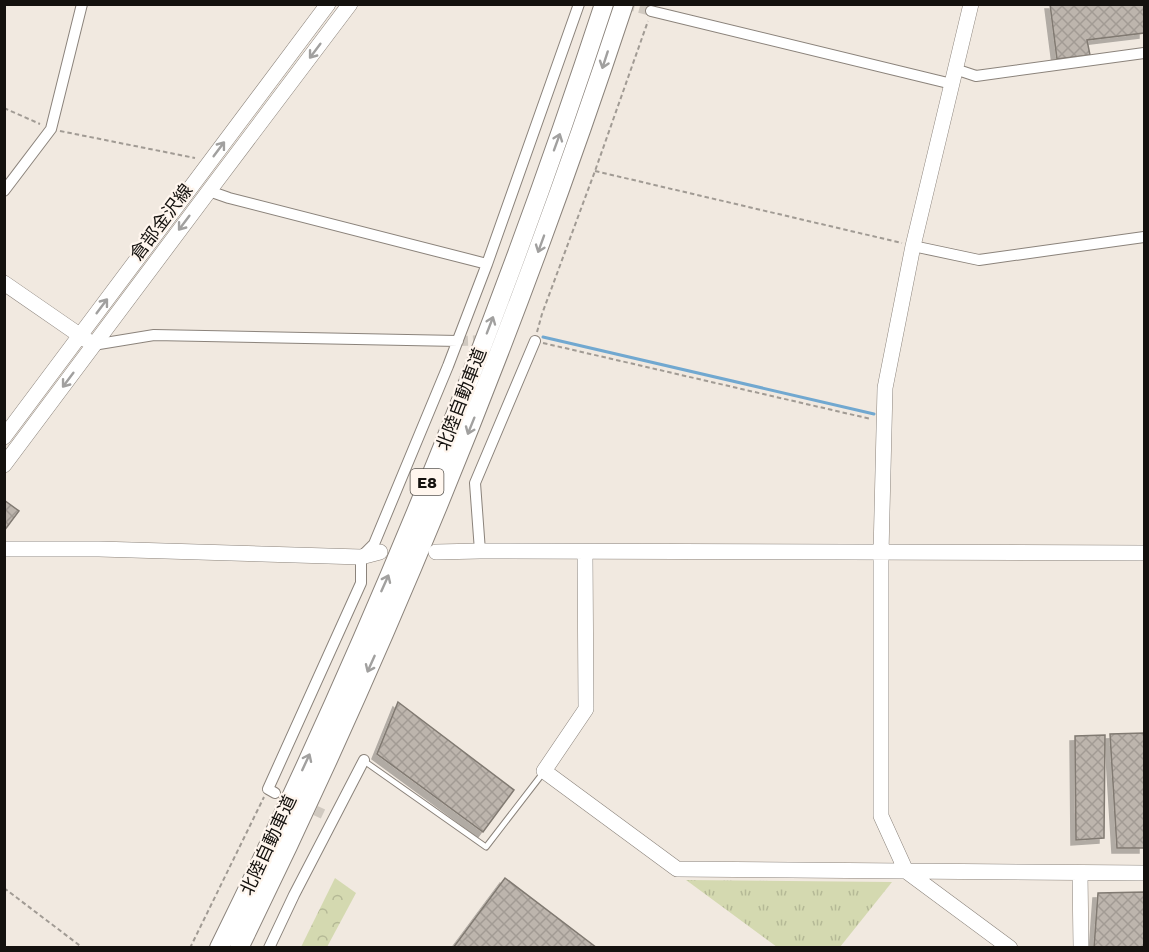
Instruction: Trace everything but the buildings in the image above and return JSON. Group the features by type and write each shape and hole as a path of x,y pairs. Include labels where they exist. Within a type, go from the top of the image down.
{"highway":[{"name":"北陸自動車道","path":"219,948 324,723 444,443 520,245 604,4"},
{"name":"北陸自動車道","path":"239,948 346,721 470,429 534,262 624,4"}],"street":[{"path":"4,191 51,129 82,4"},
{"name":"倉部金沢線","path":"4,437 328,4"},
{"name":"倉部金沢線","path":"4,465 350,4"},
{"path":"271,791 361,583 361,557 374,544 458,341 579,4"},
{"path":"971,4 913,246 885,388 881,553 881,816 906,871 1010,948"},
{"path":"651,11 954,76 976,76 1144,53"},
{"path":"208,191 487,264"},
{"path":"913,246 979,260 1144,237"},
{"path":"4,283 93,345 154,334 458,341"},
{"path":"480,551 475,483 535,341"},
{"path":"4,549 99,549 361,557 380,552"},
{"path":"436,552 1144,553"},
{"path":"585,552 586,709 544,771 677,869 1144,873"},
{"path":"269,948 329,816 364,760"},
{"path":"1080,873 1081,948"}],"lane":[{"path":"364,760 486,847 544,771"}],"path":[{"path":"651,11 542,314 535,341 885,422"},
{"path":"4,108 51,129 210,161"},
{"path":"595,171 913,246"},
{"path":"190,948 271,791"},
{"path":"4,888 83,948"}],"green space":[{"path":"335,878 356,893 327,947 301,947"},
{"path":"686,880 892,882 840,947 777,947"}],"waterway":[{"path":"543,337 874,414"}],"tunnel":[{"path":"625,4 651,11"},
{"path":"458,341 514,339"},
{"path":"302,804 323,814"}]}
